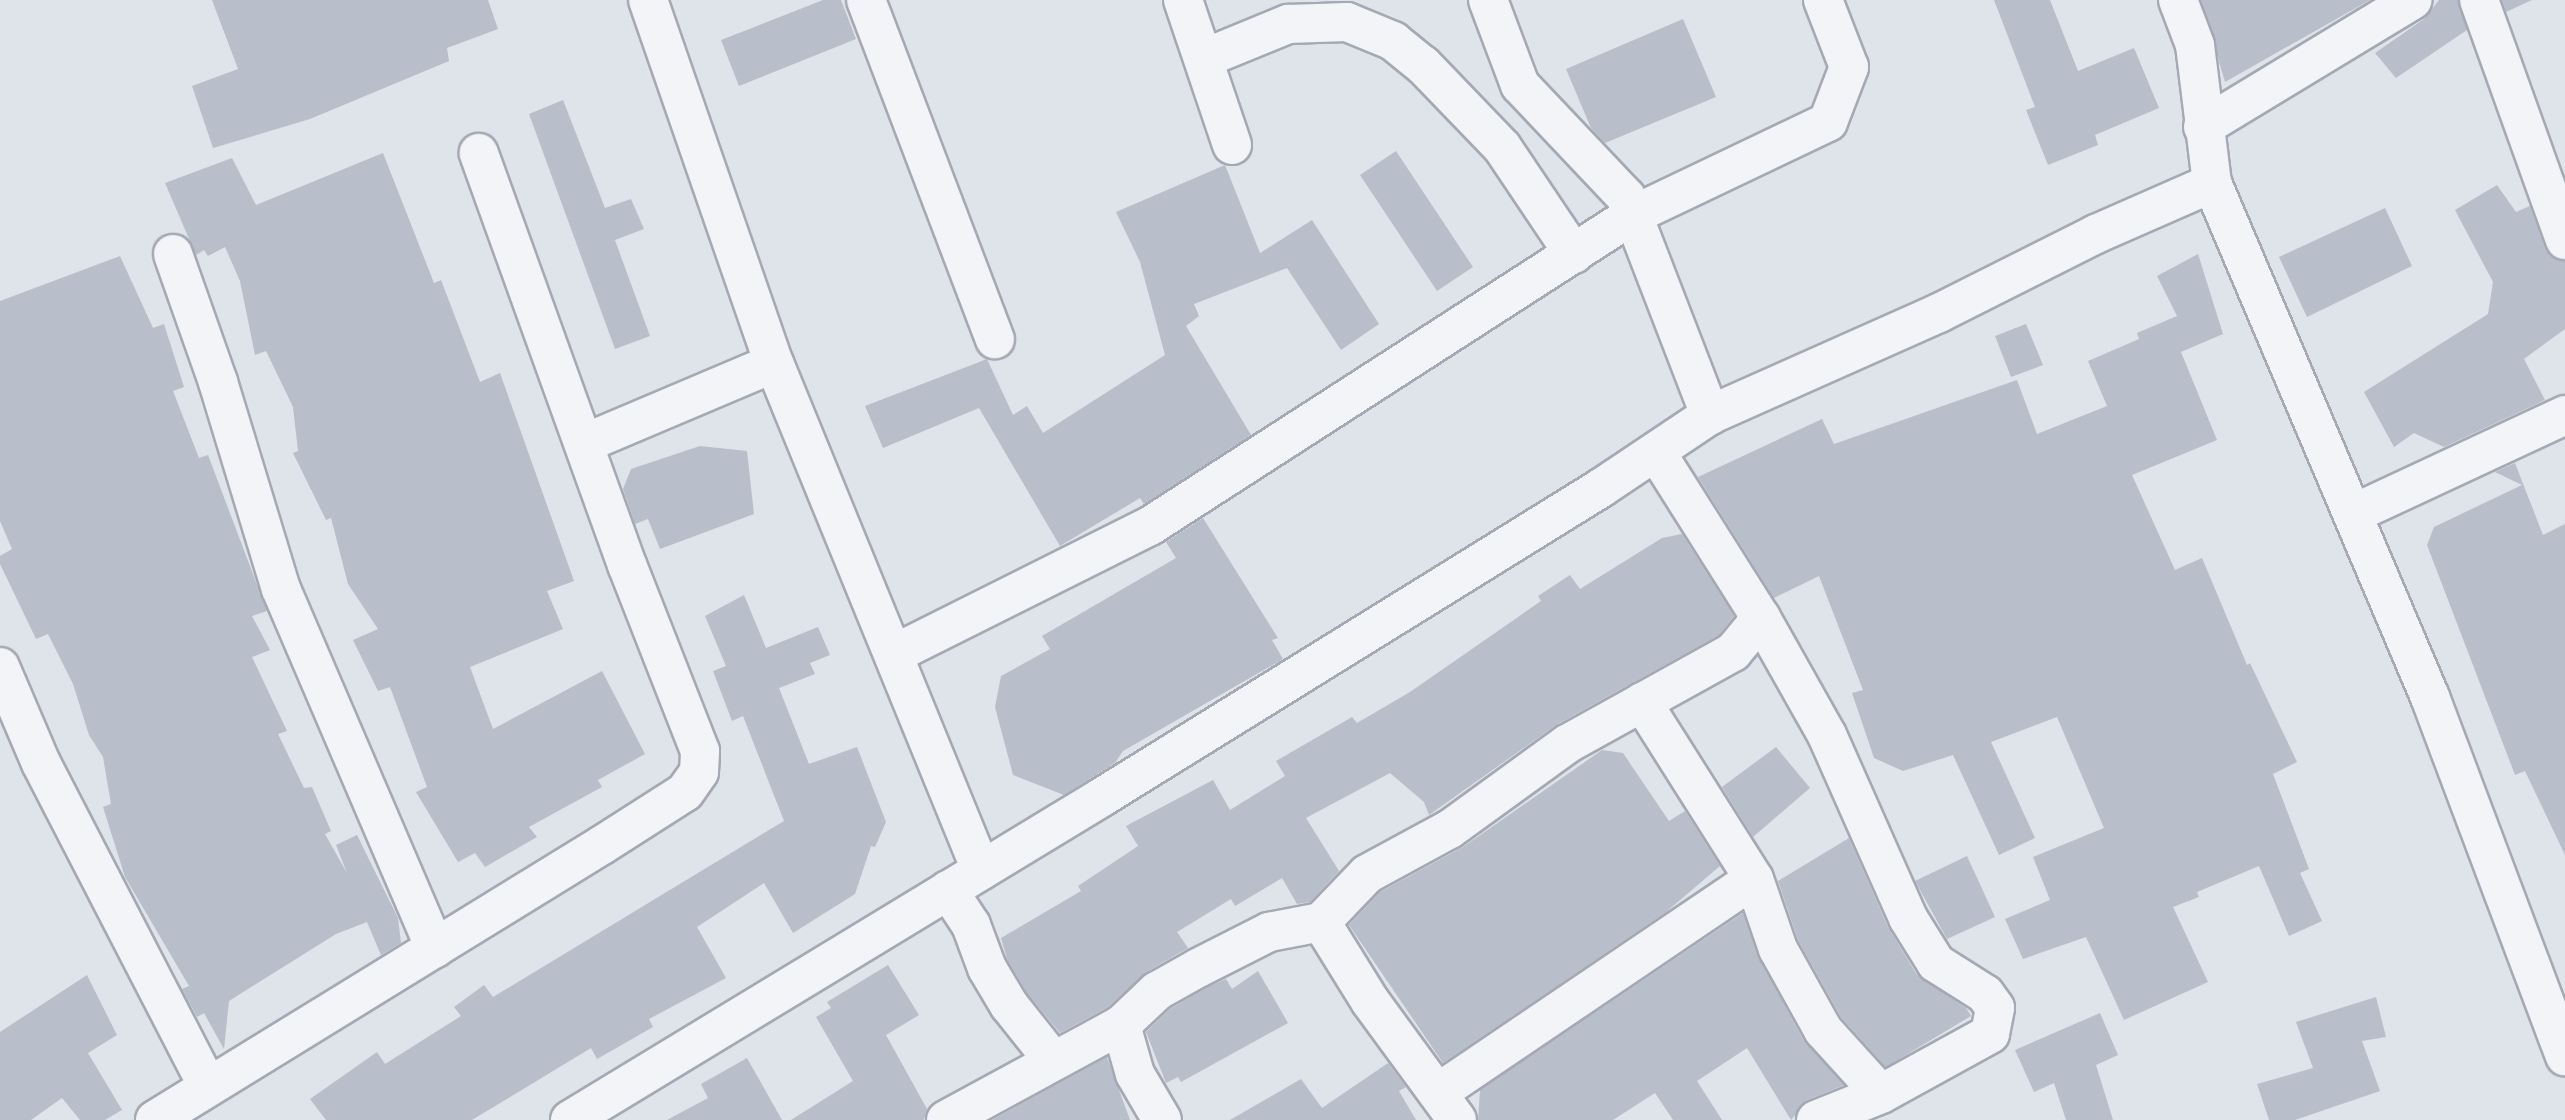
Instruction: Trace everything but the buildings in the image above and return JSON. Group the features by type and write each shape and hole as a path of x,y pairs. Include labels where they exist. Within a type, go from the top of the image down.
{"street":[{"path":"648,0 774,363 981,870"},
{"path":"866,0 995,339"},
{"path":"1182,0 1205,58 1232,145"},
{"path":"1488,0 1520,85 1608,174 1626,197 1631,216 1710,415"},
{"path":"894,654 1150,526 1631,216 1828,122 1849,66 1824,0"},
{"path":"2178,0 2195,46 2212,183 2355,513 2430,697 2565,1056"},
{"path":"2203,127 2413,0"},
{"path":"2479,0 2565,240"},
{"path":"1205,58 1287,24 1347,22 1393,41 1423,65 1502,147 1574,254"},
{"path":"155,1120 674,799 693,785 699,772 700,751 627,565 479,153"},
{"path":"570,1120 981,870 1656,452 1710,415 1939,313 2096,234 2212,183"},
{"path":"173,254 218,382 281,589 435,948"},
{"path":"585,443 774,363"},
{"path":"2355,513 2565,415"},
{"path":"1656,452 1760,618 1828,735 1908,918 1936,963 1985,994 1995,1008 1990,1034 1881,1094 1816,1120"},
{"path":"946,1120 1052,1059 1121,1025 1157,991 1198,968 1269,932 1321,922 1367,874 1450,829 1567,744 1733,652 1760,618"},
{"path":"0,667 41,762 208,1086"},
{"path":"1642,702 1754,879 1778,949 1823,1030 1881,1094"},
{"path":"1321,922 1370,1001 1448,1106 1754,879"},
{"path":"948,890 971,925 987,968 1009,1005 1052,1059"},
{"path":"1121,1025 1135,1074 1162,1120"}]}
